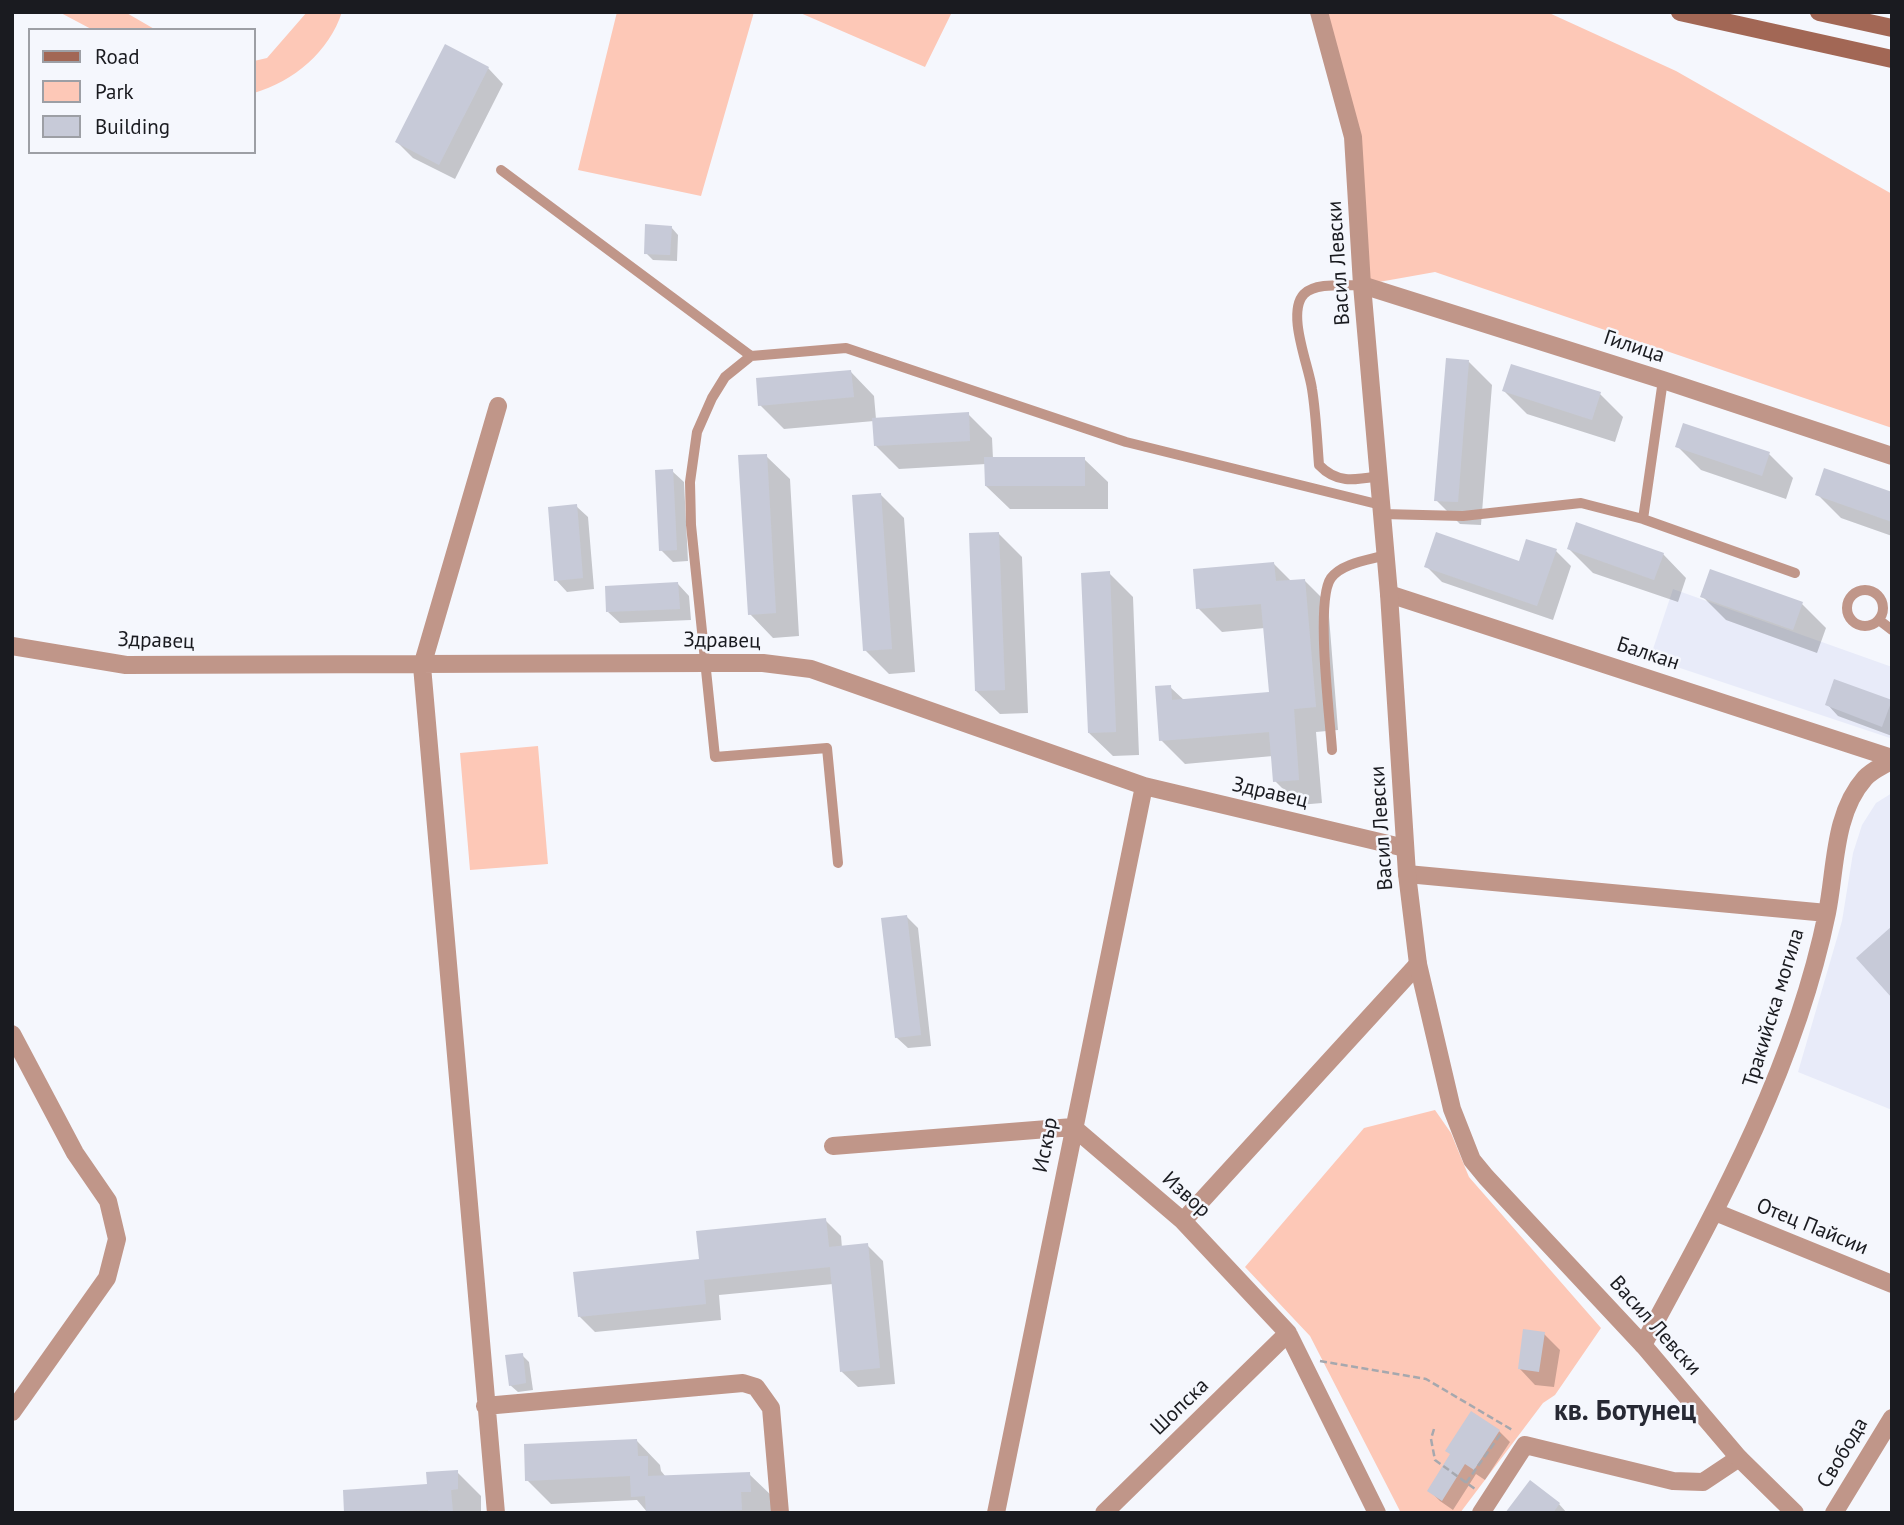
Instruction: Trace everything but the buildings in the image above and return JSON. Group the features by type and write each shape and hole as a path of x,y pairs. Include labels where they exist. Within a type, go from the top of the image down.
{"main road":[{"path":"1680,12 1892,59"},
{"path":"1819,12 1892,28"}],"street":[{"name":"Васил Левски","path":"1319,12 1353,137 1362,285 1389,594 1407,874 1418,964 1452,1110 1472,1160 1643,1345 1739,1458 1795,1513"},
{"name":"Гилица","path":"1362,285 1892,456"},
{"path":"496,1513 422,666 498,406"},
{"name":"Балкан","path":"1389,594 1892,759"},
{"name":"Здравец","path":"12,646 126,665 763,663 811,669 1144,786 1405,848"},
{"name":"Тракийска могила","path":"1643,1345 1716,1212 1775,1088 1827,913 1839,835 1850,802 1866,776 1892,759"},
{"name":"Искър","path":"996,1513 1144,786"},
{"path":"1407,874 1827,913"},
{"path":"1183,1221 1418,964"},
{"path":"12,1034 75,1153 108,1201 117,1239 107,1278 12,1412"},
{"path":"833,1146 1073,1127"},
{"name":"Извор","path":"1073,1127 1183,1221 1288,1333 1377,1513"},
{"name":"Отец Пайсии","path":"1716,1212 1892,1284"},
{"name":"Шопска","path":"1104,1513 1288,1333"},
{"path":"485,1406 743,1383 756,1387 771,1408 780,1513"},
{"name":"Свобода","path":"1833,1513 1892,1418"},
{"path":"1485,1506 1525,1445 1673,1481 1703,1482 1739,1458"}],"lane":[{"path":"501,170 751,356"},
{"path":"1362,285 1315,288 1304,294 1297,306 1299,338 1312,387 1319,465 1328,474 1342,480 1379,476"},
{"path":"838,863 827,748 715,757 691,526 690,482 697,432 724,377 751,356 846,348 1126,442 1382,509 1463,516 1567,502 1643,519 1795,573"},
{"path":"1643,519 1663,380"},
{"path":"1332,750 1324,617 1325,589 1332,576 1343,568 1386,555"},
{"path":"1879,620 1892,630"}],"path":[{"path":"1300,1357 1426,1379 1511,1427 1525,1445"},
{"path":"1434,1429 1431,1439 1435,1461 1466,1483 1485,1506"},
{"path":"1466,1483 1502,1432"},
{"path":"1480,1463 1492,1446"}],"shaded area":[{"path":"1673,589 1892,667 1890,738 1650,658"},
{"path":"1892,793 1892,1110 1798,1072 1842,921 1853,853 1862,825 1876,803"}],"green space":[{"path":"59,12 125,12 153,28 89,28"},
{"path":"307,12 342,12 328,40 308,63 283,81 256,92 256,61 267,58"},
{"path":"617,12 754,12 701,196 578,170"},
{"path":"798,12 952,12 925,67"},
{"path":"1319,12 1547,12 1676,71 1892,194 1892,428 1435,272 1362,285 1353,137"},
{"path":"538,746 548,864 470,870 460,753"},
{"path":"1435,1110 1451,1133 1469,1177 1601,1328 1555,1395 1543,1403 1460,1513 1401,1513 1310,1336 1245,1267 1364,1128"}],"district":[{"name":"кв. Ботунец","path":"1625,1412"}]}
